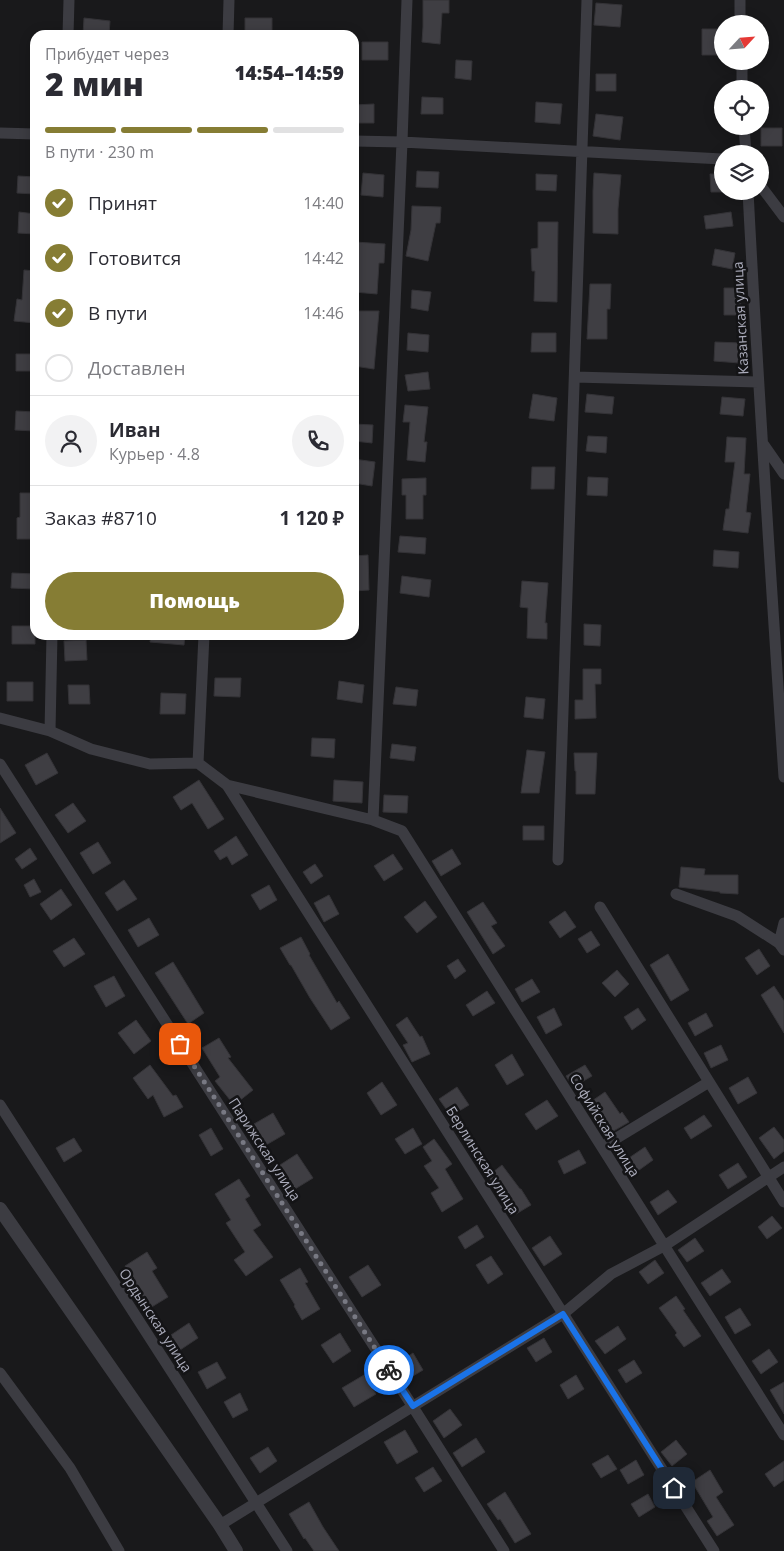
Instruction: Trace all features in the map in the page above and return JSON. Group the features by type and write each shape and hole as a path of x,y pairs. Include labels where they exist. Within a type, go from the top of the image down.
{"street":[{"path":"68,30 70,0"},
{"path":"228,30 229,0"},
{"path":"0,718 50,730 91,749 150,764 198,763 227,785 373,820 407,0"},
{"path":"558,860 587,0"},
{"path":"740,0 740,15"},
{"path":"0,132 30,134"},
{"path":"359,141 714,159"},
{"path":"769,197 784,217"},
{"name":"Казанская улица","path":"748,200 758,382 782,718 784,777"},
{"path":"575,377 758,382"},
{"path":"763,443 784,474"},
{"path":"50,730 52,640"},
{"path":"198,763 204,640"},
{"name":"Парижская улица","path":"0,764 413,1406 504,1551"},
{"name":"Берлинская улица","path":"227,785 714,1551"},
{"name":"Софийская улица","path":"373,820 402,831 784,1434"},
{"path":"676,894 737,916 782,947 784,923"},
{"path":"600,907 784,1202"},
{"path":"602,1147 709,1082"},
{"name":"Ордынская улица","path":"0,1105 287,1551"},
{"path":"220,1525 563,1314 611,1274 664,1246 784,1168"},
{"path":"0,1209 220,1525 236,1551"},
{"path":"0,1373 70,1468 119,1551"}],"building":[{"path":"423,0 449,0 449,13 442,13 440,44 422,42"},
{"path":"596,3 622,5 620,27 594,25"},
{"path":"84,18 110,21 109,30 83,30"},
{"path":"245,18 272,18 272,30 245,30"},
{"path":"702,29 714,29 714,55 702,55"},
{"path":"362,42 388,42 388,60 362,60"},
{"path":"456,60 472,61 471,80 455,78"},
{"path":"596,74 616,74 616,91 596,91"},
{"path":"422,97 443,98 443,114 421,114"},
{"path":"536,102 562,104 560,124 535,122"},
{"path":"374,104 374,123 359,123 359,105"},
{"path":"596,114 623,117 620,140 593,136"},
{"path":"769,128 782,128 782,146 761,145 761,135 769,135"},
{"path":"417,171 439,172 438,188 416,187"},
{"path":"363,173 384,175 383,197 361,195"},
{"path":"594,173 621,175 618,234 593,233"},
{"path":"536,174 557,175 556,191 536,190"},
{"path":"710,174 714,174 714,192 711,192"},
{"path":"18,176 30,177 30,194 17,193"},
{"path":"412,206 441,207 440,223 436,223 428,261 406,256 411,230"},
{"path":"19,212 30,213 30,234 18,233"},
{"path":"731,212 733,226 706,229 704,216"},
{"path":"538,222 558,222 557,302 534,301 535,271 532,271 531,249 538,248"},
{"path":"359,242 385,244 384,263 379,263 377,294 359,292"},
{"path":"715,249 735,253 732,269 712,265"},
{"path":"24,270 30,271 30,323 14,321 17,299 22,300"},
{"path":"590,284 611,284 610,309 607,309 607,339 587,339"},
{"path":"724,288 740,288 741,315 724,315"},
{"path":"412,290 431,292 428,311 411,308"},
{"path":"359,311 379,311 374,369 359,367"},
{"path":"408,333 429,335 428,352 407,350"},
{"path":"532,333 556,333 556,352 531,352"},
{"path":"715,342 741,343 740,363 714,361"},
{"path":"16,354 30,354 30,371 16,371"},
{"path":"428,372 430,389 408,391 405,375"},
{"path":"533,394 557,398 554,421 529,418"},
{"path":"587,394 614,397 612,414 585,412"},
{"path":"722,397 745,399 743,416 720,414"},
{"path":"405,405 428,407 424,442 427,442 425,462 407,460 410,422 403,422"},
{"path":"16,411 30,412 30,431 15,430"},
{"path":"359,424 373,425 372,443 359,442"},
{"path":"588,436 607,437 606,453 586,451"},
{"path":"727,437 746,438 744,474 750,474 746,512 751,513 748,533 723,530 726,509 729,509 735,462 725,462"},
{"path":"359,460 375,462 372,486 359,484"},
{"path":"532,467 555,467 554,489 531,489"},
{"path":"588,477 608,478 607,496 587,495"},
{"path":"426,478 426,495 423,495 423,519 406,519 406,495 402,495 402,479"},
{"path":"20,493 30,493 30,539 17,539 17,518 20,517"},
{"path":"400,536 426,538 425,554 398,552"},
{"path":"714,550 739,552 738,568 713,566"},
{"path":"368,555 369,590 359,591 359,556"},
{"path":"12,573 30,574 30,589 11,588"},
{"path":"402,576 431,580 429,597 400,593"},
{"path":"522,581 548,583 545,623 547,623 547,639 527,638 528,608 520,607"},
{"path":"584,624 601,625 600,646 584,645"},
{"path":"12,626 30,626 30,640 35,640 35,644 12,644"},
{"path":"86,640 87,660 65,661 64,641"},
{"path":"150,640 184,640 184,645 150,642"},
{"path":"583,669 601,669 601,684 595,684 596,718 575,719 575,700 583,700"},
{"path":"215,678 241,678 240,697 214,696"},
{"path":"339,681 364,685 362,703 337,699"},
{"path":"7,682 33,682 33,701 7,701"},
{"path":"68,685 89,685 90,704 69,704"},
{"path":"396,687 418,690 416,706 393,704"},
{"path":"161,693 186,694 185,714 160,714"},
{"path":"526,697 545,699 543,719 524,717"},
{"path":"312,738 335,739 334,758 311,756"},
{"path":"392,744 416,747 414,761 390,758"},
{"path":"527,750 545,752 539,793 521,793"},
{"path":"47,753 58,773 36,785 25,765"},
{"path":"574,753 597,753 595,794 576,794"},
{"path":"199,780 224,819 208,829 192,803 181,810 173,797"},
{"path":"334,780 363,782 362,803 333,801"},
{"path":"384,795 408,796 407,813 383,812"},
{"path":"73,803 86,821 68,833 55,815"},
{"path":"0,808 16,833 0,843"},
{"path":"523,826 544,826 544,840 523,840"},
{"path":"236,836 248,855 232,865 227,856 220,860 214,851"},
{"path":"98,842 111,863 93,874 80,853"},
{"path":"30,848 37,859 22,869 15,859"},
{"path":"452,849 461,864 441,876 432,861"},
{"path":"393,854 403,869 384,881 374,866"},
{"path":"315,864 323,876 311,884 303,872"},
{"path":"681,867 705,869 704,875 738,875 738,894 679,887"},
{"path":"34,879 41,892 30,897 24,885"},
{"path":"124,880 137,899 117,911 105,893"},
{"path":"269,885 277,900 260,910 251,895"},
{"path":"61,889 72,905 51,920 40,904"},
{"path":"329,895 339,914 324,922 314,903"},
{"path":"425,901 437,917 417,933 404,917"},
{"path":"483,902 497,923 491,926 505,946 493,954 467,912"},
{"path":"565,911 576,927 560,938 549,922"},
{"path":"149,918 159,935 138,947 128,930"},
{"path":"591,931 600,945 587,953 578,939"},
{"path":"301,937 309,955 337,1003 339,1001 350,1018 331,1030 280,948"},
{"path":"74,938 85,954 64,967 53,951"},
{"path":"759,949 770,966 757,975 745,958"},
{"path":"668,954 689,990 671,1001 650,965"},
{"path":"458,959 466,971 455,979 447,966"},
{"path":"173,962 204,1013 188,1024 155,973"},
{"path":"617,970 629,984 615,997 602,983"},
{"path":"114,976 125,996 106,1007 94,986"},
{"path":"532,979 540,992 522,1002 515,989"},
{"path":"774,986 784,1001 784,1033 761,995"},
{"path":"487,991 495,1003 473,1016 466,1005"},
{"path":"554,1008 562,1025 546,1034 537,1017"},
{"path":"638,1008 646,1020 632,1030 624,1017"},
{"path":"706,1013 713,1026 695,1036 688,1023"},
{"path":"407,1017 420,1037 422,1036 430,1054 412,1062 403,1045 408,1043 396,1025"},
{"path":"136,1020 151,1041 134,1054 118,1033"},
{"path":"219,1038 231,1057 228,1058 253,1090 234,1105 215,1081 220,1077 202,1048"},
{"path":"721,1045 728,1060 711,1068 704,1053"},
{"path":"512,1054 524,1075 507,1085 495,1065"},
{"path":"150,1065 173,1096 176,1095 183,1107 164,1117 153,1095 148,1099 133,1078"},
{"path":"585,1065 592,1076 573,1087 566,1076"},
{"path":"748,1077 757,1093 738,1104 729,1088"},
{"path":"382,1082 397,1105 381,1115 367,1093"},
{"path":"457,1087 469,1105 451,1116 439,1099"},
{"path":"605,1092 620,1114 622,1112 629,1122 610,1133 589,1103"},
{"path":"547,1100 558,1116 536,1130 525,1114"},
{"path":"273,1113 285,1134 266,1145 254,1124"},
{"path":"704,1115 712,1126 691,1139 684,1128"},
{"path":"774,1127 784,1140 784,1151 774,1159 759,1138"},
{"path":"211,1128 223,1149 211,1156 199,1135"},
{"path":"413,1128 422,1144 405,1154 395,1139"},
{"path":"74,1138 82,1151 64,1162 56,1148"},
{"path":"434,1139 452,1164 445,1169 463,1199 442,1212 431,1193 439,1188 424,1166 432,1161 423,1147"},
{"path":"645,1147 653,1160 635,1173 626,1160"},
{"path":"579,1150 586,1163 564,1174 558,1161"},
{"path":"297,1154 313,1178 295,1189 280,1165"},
{"path":"738,1163 747,1177 728,1189 719,1175"},
{"path":"502,1165 531,1205 516,1214 502,1190 500,1192 488,1176"},
{"path":"239,1179 250,1196 245,1199 261,1225 253,1230 273,1257 246,1276 234,1260 245,1252 226,1223 231,1220 215,1194"},
{"path":"668,1190 677,1202 658,1215 650,1202"},
{"path":"772,1216 782,1228 767,1239 758,1227"},
{"path":"477,1225 484,1237 465,1249 458,1237"},
{"path":"550,1236 562,1254 544,1266 532,1248"},
{"path":"695,1238 704,1251 687,1262 678,1250"},
{"path":"147,1252 157,1268 152,1271 168,1297 150,1308 125,1266"},
{"path":"491,1256 503,1274 488,1284 476,1265"},
{"path":"655,1260 664,1273 648,1284 639,1272"},
{"path":"368,1265 381,1285 362,1297 349,1277"},
{"path":"300,1268 308,1282 305,1283 320,1309 302,1320 280,1280"},
{"path":"722,1269 731,1282 710,1296 701,1283"},
{"path":"676,1296 701,1336 684,1347 675,1335 677,1333 659,1308"},
{"path":"740,1308 751,1325 735,1334 725,1317"},
{"path":"189,1323 198,1338 180,1350 171,1335"},
{"path":"618,1326 626,1339 605,1354 595,1341"},
{"path":"340,1333 351,1351 333,1363 321,1345"},
{"path":"544,1338 552,1352 536,1362 527,1348"},
{"path":"769,1349 778,1362 761,1374 752,1361"},
{"path":"413,1353 423,1370 408,1379 398,1363"},
{"path":"634,1360 642,1373 626,1383 618,1370"},
{"path":"217,1362 226,1378 207,1389 198,1372"},
{"path":"364,1375 376,1394 354,1407 342,1388"},
{"path":"576,1375 584,1389 568,1399 560,1385"},
{"path":"784,1382 784,1414 770,1390"},
{"path":"240,1393 248,1410 233,1418 224,1402"},
{"path":"450,1409 462,1425 444,1438 433,1421"},
{"path":"405,1430 418,1452 397,1464 384,1442"},
{"path":"476,1438 485,1452 462,1467 453,1453"},
{"path":"676,1440 687,1454 672,1466 661,1452"},
{"path":"268,1447 277,1461 260,1473 250,1458"},
{"path":"608,1455 617,1469 601,1478 592,1464"},
{"path":"636,1460 644,1475 628,1484 620,1470"},
{"path":"784,1461 784,1480 774,1487 765,1474"},
{"path":"433,1467 442,1481 424,1492 415,1478"},
{"path":"710,1470 723,1492 716,1497 734,1525 717,1536 707,1521 713,1517 692,1482"},
{"path":"505,1492 531,1534 515,1543 500,1519 498,1520 487,1504"},
{"path":"648,1494 655,1507 639,1517 631,1504"},
{"path":"309,1502 339,1551 314,1551 304,1539 289,1514"}],"way so far":[{"path":"180,1044 389,1370"}],"route":[{"path":"389,1370 413,1406 563,1314 674,1488"}]}
